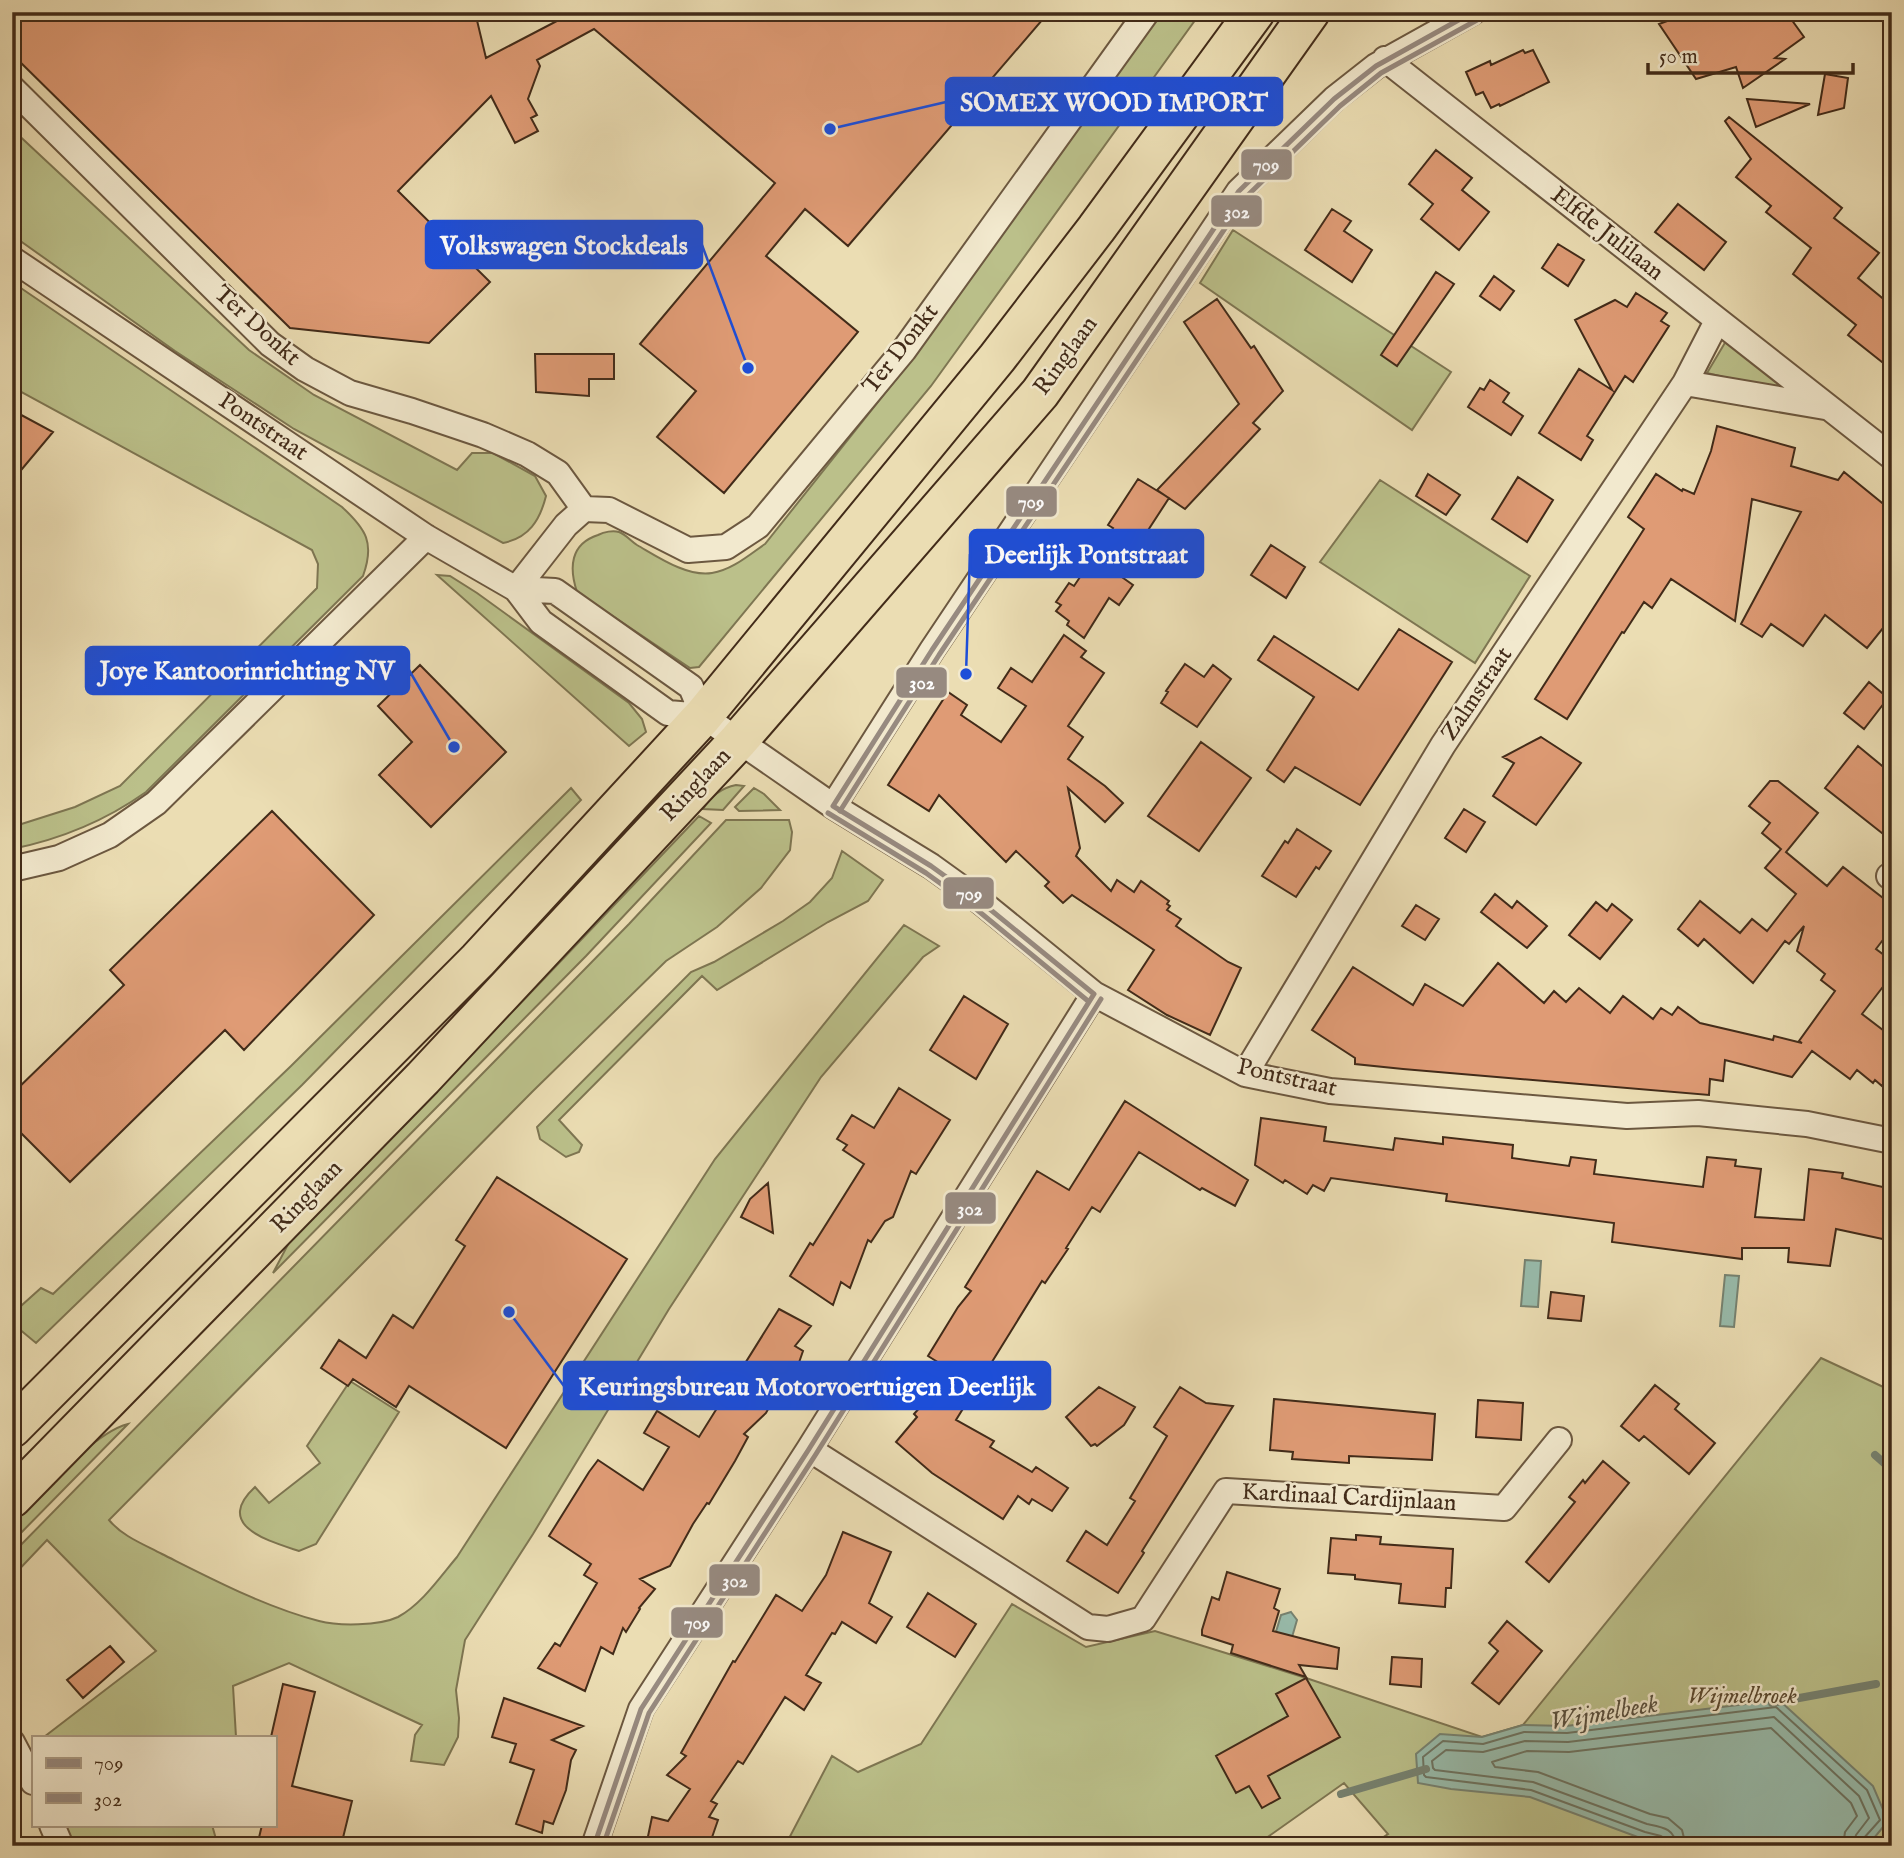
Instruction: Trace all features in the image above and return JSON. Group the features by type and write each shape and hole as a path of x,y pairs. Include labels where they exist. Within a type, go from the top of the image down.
{"main road":[{"name":"Ringlaan","path":"12,1428 478,960 702,716 997,358 1096,229 1255,12"},
{"name":"Ringlaan","path":"12,1498 423,1078 738,741 1040,393 1310,12"}],"street":[{"name":"Ter Donkt","path":"12,88 270,344 305,369 350,393 459,427 527,454 558,472 584,509 609,510 688,550 726,547 758,526 904,350 1147,12"},
{"path":"833,806 932,650 1096,409 1239,191 1334,99 1385,59 1473,12"},
{"name":"Elfde Julilaan","path":"1385,59 1892,457"},
{"name":"Pontstraat","path":"12,259 426,537 516,589 541,622 668,713 702,716 833,806 951,880 1094,993 1245,1074 1330,1091 1626,1116 1698,1112 1807,1124 1892,1141"},
{"name":"Zalmstraat","path":"1245,1074 1443,745 1685,383 1717,321"},
{"name":"Elfde Julilaan","path":"1685,383 1829,408"},
{"path":"516,589 566,525 584,509"},
{"path":"12,869 59,858 110,835 156,803 426,537"},
{"name":"Pontstraat","path":"516,589 555,591 691,687 702,716"},
{"path":"594,1846 641,1709 809,1450 1094,993"},
{"name":"Kardinaal Cardijnlaan","path":"809,1450 1088,1627 1108,1629 1143,1619 1226,1491 1504,1508 1559,1440"},
{"path":"12,1742 32,1780"},
{"path":"52,1826 61,1846"}],"green space":[{"path":"1162,12 1201,12 931,386 699,667 690,668 577,592 573,566 577,551 589,539 606,532 619,532 673,565 702,573 726,569 765,544 905,368"},
{"path":"12,129 249,350 314,395 457,470 472,453 493,453 535,476 546,496 532,527 520,537 503,543 294,429 175,351 12,235"},
{"path":"1233,230 1451,372 1412,430 1200,283"},
{"path":"12,282 342,507 357,522 366,537 368,554 363,576 146,792 115,812 82,828 12,849 12,827 75,807 120,786 317,588 318,564 312,550 12,387"},
{"path":"1726,341 1782,386 1778,390 1707,373"},
{"path":"1380,480 1530,576 1475,663 1320,562"},
{"path":"437,575 450,576 477,593 629,703 642,719 646,732 629,746"},
{"path":"736,785 744,786 723,810 703,809 717,793"},
{"path":"571,788 581,800 302,1085 36,1343 12,1323 12,1314 41,1288 53,1294 291,1066"},
{"path":"754,788 780,810 739,811 735,807"},
{"path":"699,816 711,823 586,956 273,1273 294,1233 517,1007"},
{"path":"726,820 789,820 792,832 790,850 761,888 717,927 666,961 533,1091 109,1520 140,1543 239,1592 299,1615 327,1623 358,1624 390,1620 407,1612 430,1590 457,1557 715,1159 904,925 939,946 923,957 821,1077 669,1309 533,1534 465,1640 456,1690 458,1737 444,1765 411,1761 415,1735 422,1725 289,1663 233,1686 236,1736 45,1736 156,1651 47,1540 12,1577 12,1554 629,924"},
{"path":"842,851 883,880 868,901 828,922 717,990 702,976 559,1120 582,1145 579,1152 566,1157 540,1139 537,1127 691,972 714,962 810,902 832,878"},
{"name":"Wijmelbroek","path":"1821,1358 1892,1391 1892,1846 1370,1846 1388,1834 1344,1783 1255,1846 785,1846 832,1756 858,1772 921,1744 1012,1604 1086,1647 1155,1631 1482,1737 1523,1725"},
{"path":"350,1381 399,1412 316,1544 299,1551 261,1537 243,1522 240,1512 244,1501 255,1487 269,1503 320,1463 307,1446"},
{"path":"128,1424 12,1542 12,1523 51,1482 98,1439"},
{"path":"57,1826 212,1826 218,1846 67,1846"}],"water":[{"path":"1525,1260 1541,1261 1538,1307 1521,1306"},
{"path":"1725,1275 1739,1276 1734,1327 1720,1326"},
{"path":"1291,1612 1297,1620 1288,1651 1272,1645 1281,1615"},
{"path":"1779,1700 1873,1786 1888,1821 1870,1843 1862,1846 1676,1846 1643,1839 1530,1797 1418,1783 1416,1754 1440,1734 1482,1737 1523,1725 1566,1726"}],"building":[{"path":"21,12 475,12 486,58 574,12 1049,12 848,246 805,209 766,256 858,332 724,493 657,437 696,391 640,344 775,183 594,29 537,60 540,66 528,99 537,115 531,118 538,131 515,143 491,96 398,191 490,282 429,343 290,328 12,54 12,21"},
{"path":"1692,12 1786,12 1804,37 1775,58 1785,59 1743,88 1736,67 1696,79 1659,24"},
{"path":"1523,50 1525,53 1533,50 1549,82 1491,108 1483,92 1476,95 1466,72 1490,61 1491,65"},
{"path":"1825,74 1848,78 1844,108 1818,115"},
{"path":"1747,99 1810,104 1756,127"},
{"path":"1729,117 1842,208 1834,218 1879,253 1858,278 1892,306 1892,370 1848,335 1856,325 1793,274 1811,248 1766,212 1771,206 1736,177 1751,159 1725,121"},
{"path":"1436,150 1472,178 1462,190 1489,212 1459,250 1421,219 1433,204 1409,184"},
{"path":"1678,204 1726,242 1704,270 1655,232"},
{"path":"1332,209 1351,221 1344,231 1372,250 1352,282 1305,250"},
{"path":"1558,244 1584,260 1568,286 1542,268"},
{"path":"1436,272 1454,284 1397,366 1381,355"},
{"path":"1494,276 1514,291 1500,310 1480,296"},
{"path":"1636,293 1667,313 1661,321 1669,326 1633,382 1625,376 1587,436 1593,440 1581,460 1539,433 1579,369 1612,390 1575,320 1615,300 1627,307"},
{"path":"1217,299 1251,348 1254,346 1283,391 1253,423 1260,429 1185,509 1157,490 1239,404 1184,322"},
{"path":"535,354 614,354 614,379 589,379 589,396 536,392"},
{"path":"1490,380 1509,393 1503,402 1523,416 1511,435 1468,407 1480,388 1484,390"},
{"path":"12,410 53,432 12,481"},
{"path":"1717,426 1795,448 1791,466 1838,480 1844,472 1892,511 1892,617 1867,648 1825,615 1803,646 1771,624 1762,637 1741,624 1801,512 1752,499 1735,621 1671,579 1652,608 1644,602 1567,719 1535,699 1644,529 1628,517 1656,474 1682,491 1683,489 1694,494 1711,451"},
{"path":"1428,474 1460,495 1446,515 1416,496"},
{"path":"1518,477 1553,500 1527,542 1492,519"},
{"path":"1138,479 1169,498 1119,575 1133,585 1119,605 1109,598 1084,638 1067,625 1069,621 1056,611 1061,605 1056,602 1069,583 1074,586 1113,528 1108,525"},
{"path":"1271,545 1305,567 1286,598 1251,575"},
{"path":"1399,629 1452,662 1360,805 1295,767 1284,782 1267,770 1314,697 1258,660 1274,636 1358,690"},
{"path":"1064,635 1086,651 1081,657 1104,673 1068,726 1083,737 1068,759 1123,803 1105,822 1068,788 1080,848 1076,856 1111,891 1117,880 1134,892 1141,881 1169,901 1167,910 1181,919 1176,926 1241,968 1210,1035 1167,1015 1128,990 1154,950 1072,895 1063,903 1045,886 1049,882 1016,851 1006,862 939,795 929,811 888,785 948,692 967,705 961,715 1001,742 1026,706 998,688 1011,668 1032,682"},
{"path":"1185,664 1204,677 1213,665 1231,679 1197,727 1161,703"},
{"path":"420,665 506,752 431,827 379,775 412,742 378,706"},
{"path":"1869,682 1888,698 1864,729 1844,713"},
{"path":"1541,737 1581,763 1536,825 1493,796 1514,763 1503,757"},
{"path":"1201,742 1251,778 1199,851 1148,816"},
{"path":"1858,746 1892,774 1892,841 1825,788"},
{"path":"1770,781 1778,781 1818,813 1786,852 1827,886 1843,867 1892,905 1892,928 1876,949 1892,961 1892,975 1862,1014 1892,1037 1892,1074 1882,1086 1875,1080 1873,1083 1857,1070 1850,1079 1812,1051 1792,1077 1725,1060 1723,1081 1710,1079 1709,1095 1403,1069 1355,1064 1355,1058 1312,1030 1353,967 1413,1005 1425,984 1463,1006 1498,963 1544,1003 1554,991 1566,1002 1579,988 1610,1013 1623,996 1653,1019 1661,1008 1672,1015 1678,1007 1700,1023 1773,1040 1774,1036 1802,1043 1799,1041 1835,991 1821,980 1825,974 1797,951 1804,926 1789,944 1785,941 1753,983 1704,939 1698,946 1678,929 1700,901 1740,933 1752,919 1767,931 1796,894 1765,868 1781,849 1762,833 1770,823 1749,806"},
{"path":"1464,809 1485,822 1466,852 1445,838"},
{"path":"272,811 374,915 244,1050 225,1030 70,1182 12,1124 12,1094 124,985 110,970"},
{"path":"1297,829 1331,851 1319,869 1316,867 1296,897 1262,876 1285,841 1288,843"},
{"path":"1495,894 1512,908 1517,901 1547,926 1527,948 1481,912"},
{"path":"1596,902 1607,911 1612,904 1632,920 1600,959 1569,935"},
{"path":"1416,905 1439,919 1425,940 1402,926"},
{"path":"964,996 1008,1024 976,1079 930,1050"},
{"path":"899,1088 950,1120 916,1174 911,1171 893,1217 885,1221 871,1242 868,1240 850,1288 841,1282 833,1305 790,1276 810,1243 813,1245 864,1164 843,1150 847,1145 837,1139 852,1115 874,1128"},
{"path":"1125,1101 1248,1180 1235,1206 1202,1188 1200,1190 1139,1152 1100,1212 1092,1207 1066,1248 1068,1249 1045,1283 1042,1281 956,1420 994,1441 990,1447 1032,1472 1036,1467 1068,1488 1052,1511 1032,1499 1029,1504 1018,1496 1003,1519 932,1473 896,1442 917,1417 914,1414 952,1371 928,1356 971,1291 965,1287 1037,1171 1069,1190"},
{"path":"1261,1118 1326,1127 1324,1141 1393,1150 1395,1138 1443,1144 1443,1137 1513,1145 1512,1158 1569,1166 1571,1157 1596,1160 1594,1174 1703,1187 1707,1157 1736,1160 1735,1166 1761,1169 1755,1217 1804,1220 1809,1169 1843,1173 1842,1178 1892,1189 1892,1241 1836,1229 1830,1266 1788,1262 1789,1248 1742,1248 1742,1259 1612,1242 1614,1223 1446,1201 1447,1194 1331,1178 1324,1191 1313,1185 1307,1194 1255,1165"},
{"path":"497,1177 627,1259 506,1448 409,1386 396,1407 353,1379 348,1386 321,1368 339,1340 366,1358 393,1315 413,1328 465,1246 456,1240"},
{"path":"768,1183 773,1233 741,1217 750,1199"},
{"path":"1551,1292 1584,1296 1581,1321 1548,1318"},
{"path":"779,1309 811,1326 795,1346 803,1351 794,1377 788,1373 766,1413 744,1434 748,1437 735,1461 709,1504 707,1503 693,1524 670,1566 640,1579 655,1589 639,1608 626,1632 623,1628 613,1654 601,1647 585,1691 538,1668 555,1643 560,1646 597,1583 584,1575 591,1564 549,1536 589,1472 598,1460 643,1490 669,1447 644,1433 657,1411 699,1437"},
{"path":"1655,1385 1679,1404 1675,1409 1715,1443 1689,1474 1644,1436 1639,1441 1621,1426"},
{"path":"1099,1387 1135,1407 1124,1425 1097,1446 1091,1446 1066,1417"},
{"path":"1180,1387 1206,1403 1233,1406 1118,1593 1067,1561 1086,1531 1107,1545 1135,1501 1130,1498 1167,1436 1154,1427"},
{"path":"1274,1399 1435,1414 1432,1460 1349,1456 1349,1463 1292,1459 1293,1452 1270,1450"},
{"path":"1478,1400 1523,1403 1521,1440 1476,1437"},
{"path":"1603,1461 1629,1483 1549,1582 1526,1562 1575,1502 1569,1497"},
{"path":"843,1532 891,1552 869,1603 892,1617 876,1643 842,1622 835,1634 832,1633 806,1675 821,1683 804,1710 785,1697 743,1764 738,1761 711,1801 717,1804 709,1817 718,1820 709,1846 646,1846 652,1817 668,1821 690,1789 667,1775 686,1756 681,1753 733,1661 735,1662 776,1595 802,1611 826,1575"},
{"path":"1356,1535 1381,1537 1380,1544 1453,1549 1451,1588 1446,1588 1445,1607 1399,1603 1401,1584 1328,1573 1331,1538 1356,1540"},
{"path":"1227,1572 1280,1589 1274,1608 1279,1611 1273,1631 1339,1648 1337,1669 1299,1665 1306,1677 1231,1653 1233,1645 1202,1635 1212,1597 1219,1600"},
{"path":"928,1593 976,1624 955,1657 907,1627"},
{"path":"1507,1621 1542,1651 1499,1704 1472,1683 1498,1651 1489,1643"},
{"path":"110,1646 124,1662 83,1698 67,1680"},
{"path":"1392,1657 1422,1659 1421,1687 1390,1684"},
{"path":"1306,1678 1340,1737 1268,1776 1280,1798 1262,1808 1249,1786 1236,1793 1216,1756 1288,1716 1276,1694"},
{"path":"283,1684 315,1692 292,1786 352,1801 341,1846 257,1846 262,1826 276,1826 276,1736 271,1736"},
{"path":"504,1698 583,1726 552,1740 576,1750 571,1760 566,1790 553,1824 544,1821 542,1833 516,1824 534,1770 510,1762 516,1744 492,1737"}],"waterway":[{"path":"1875,1455 1892,1470"},
{"name":"Wijmelbeek","path":"1772,1703 1876,1684"},
{"name":"Wijmelbeek","path":"1341,1794 1426,1769"}],"transit line":[{"name":"709","path":"833,806 932,650 1239,191 1334,99 1376,66 1473,12"},
{"name":"302","path":"840,811 939,655 1246,197 1340,106 1381,73 1477,20"},
{"name":"709","path":"833,806 931,866 981,902 1094,994"},
{"name":"302","path":"828,813 926,873 976,909 1088,1001"},
{"name":"709","path":"594,1846 641,1709 809,1449 1094,994"},
{"name":"302","path":"603,1846 649,1713 816,1454 1101,999"}],"place":[{"name":"SOMEX WOOD IMPORT","path":"830,129"},
{"name":"Volkswagen Stockdeals","path":"748,368"},
{"name":"Deerlijk Pontstraat","path":"966,674"},
{"name":"Joye Kantoorinrichting NV","path":"454,747"},
{"name":"Keuringsbureau Motorvoertuigen Deerlijk","path":"509,1312"}]}
